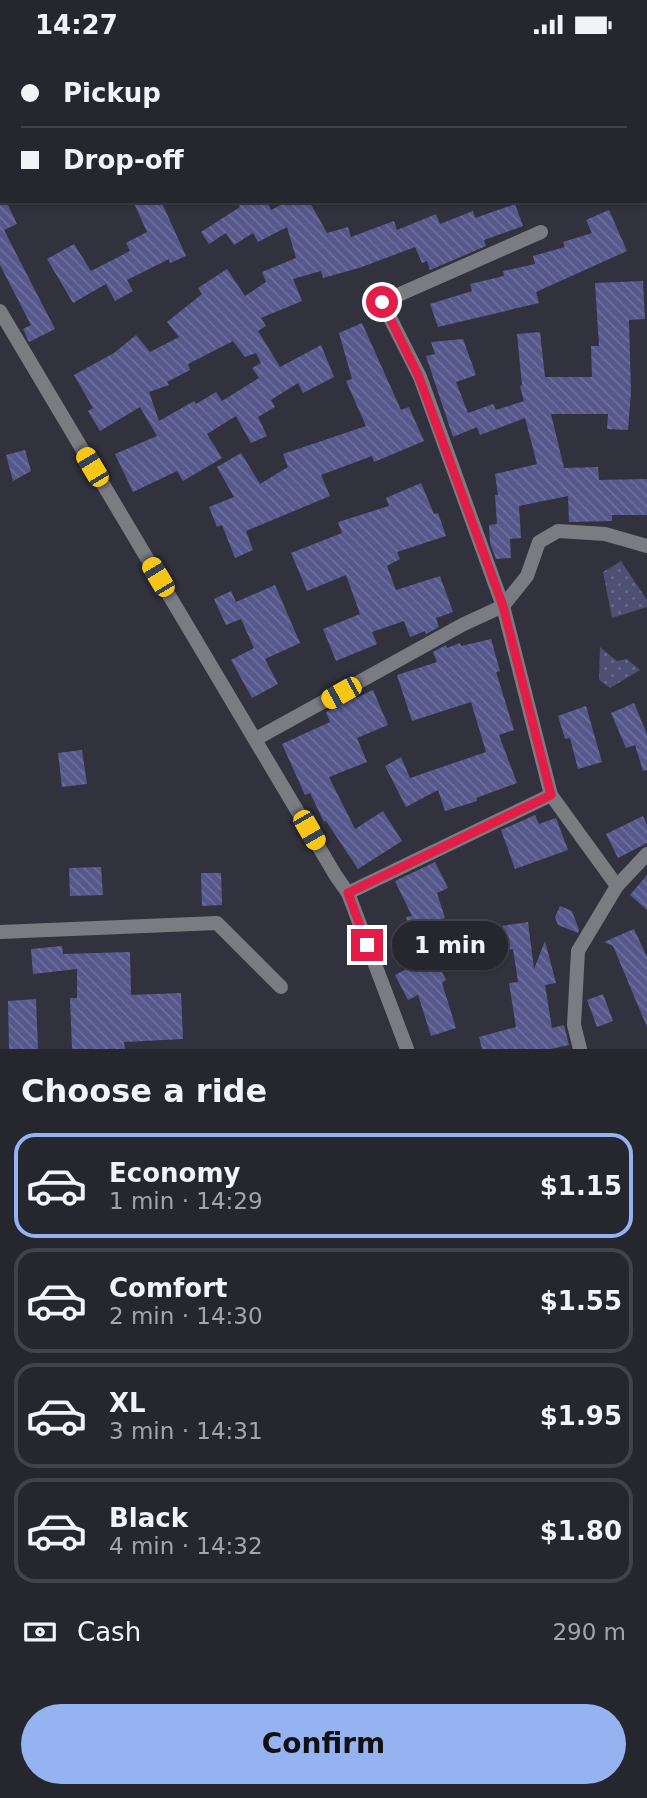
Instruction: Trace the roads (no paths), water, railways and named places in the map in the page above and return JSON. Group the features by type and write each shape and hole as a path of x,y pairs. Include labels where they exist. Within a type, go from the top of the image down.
{"street":[{"path":"541,232 382,302 419,377 503,606 551,795 617,885"},
{"path":"0,311 348,893 407,1049"},
{"path":"256,739 462,625 503,606 527,576 539,541 558,531 605,534 647,546"},
{"path":"348,893 551,795"},
{"path":"580,1049 574,1025 578,951 617,885 647,855"},
{"path":"0,932 217,923 281,987"}]}
